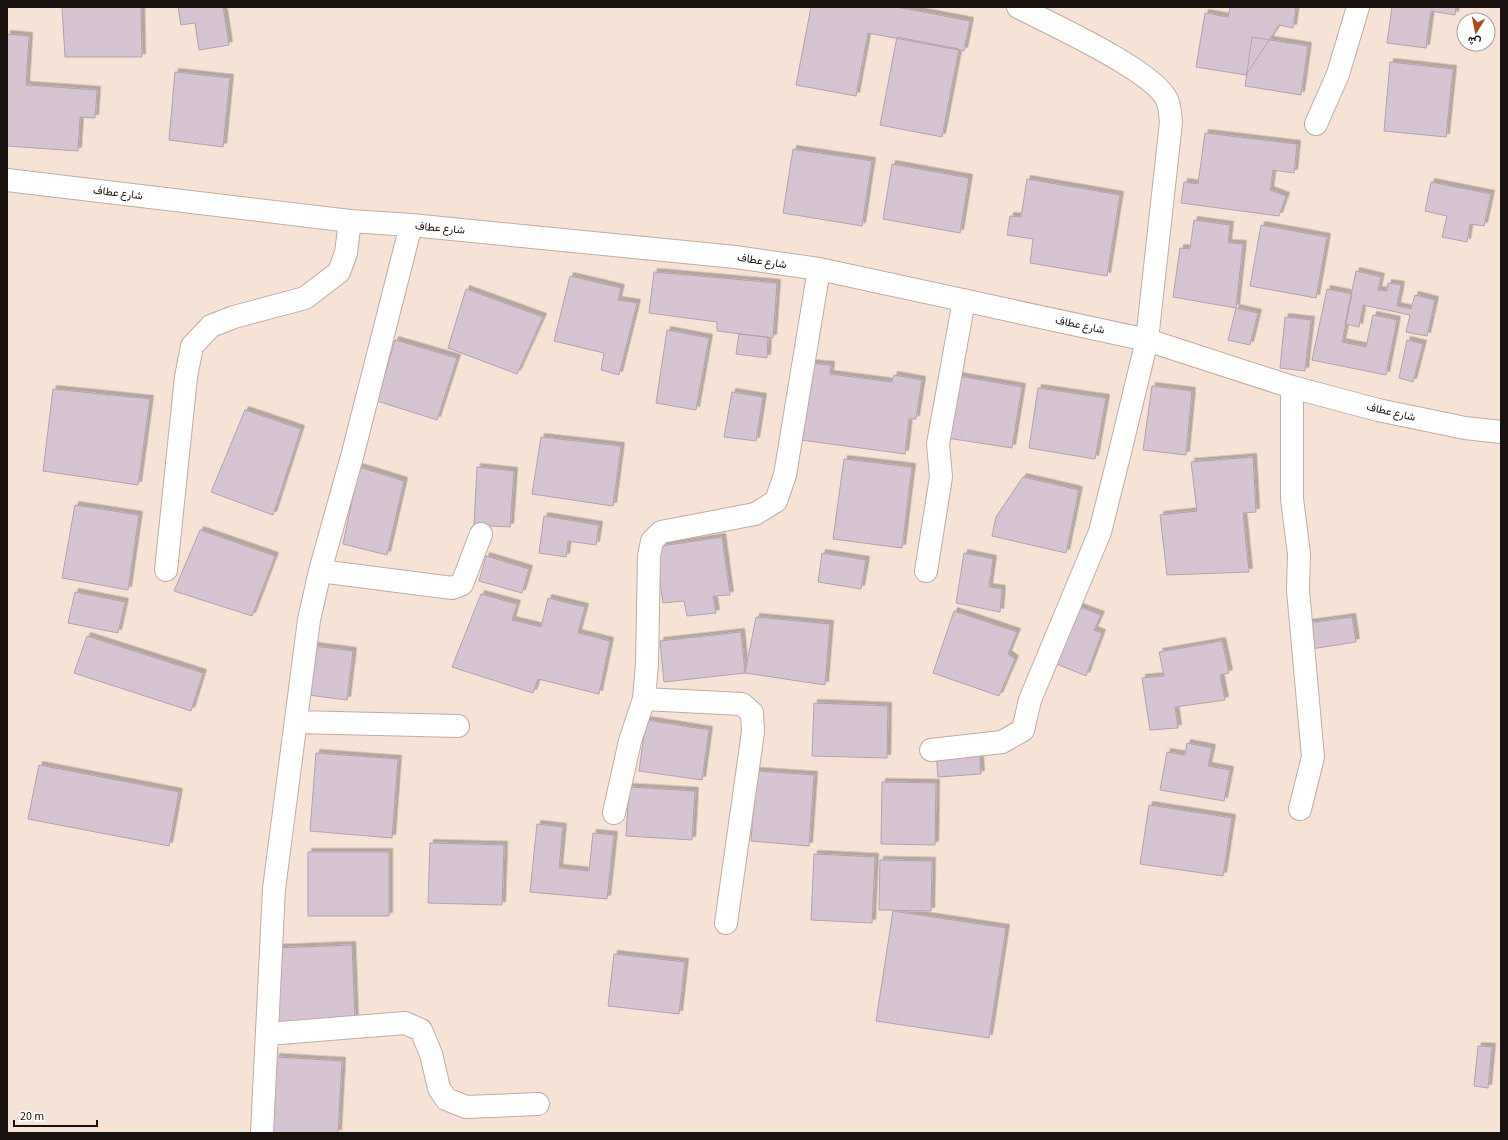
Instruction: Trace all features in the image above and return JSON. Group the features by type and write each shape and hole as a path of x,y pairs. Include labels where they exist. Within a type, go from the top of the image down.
{"street":[{"path":"931,750 1002,742 1023,730 1030,700 1100,532 1147,340 1171,122 1167,100 1153,82 1130,66 1018,7"},
{"path":"1316,124 1338,74 1358,7"},
{"name":"شارع عطاف","path":"7,180 350,221 411,225 727,256 819,270 1147,340 1292,387 1378,410 1465,428 1501,432"},
{"path":"166,570 186,377 192,346 211,326 234,317 305,298 339,272 346,254 350,221"},
{"path":"262,1133 274,889 309,620 320,571 353,453 411,225"},
{"path":"614,813 630,741 644,699 647,664 649,556 652,541 662,532 755,514 776,501 785,475 819,270"},
{"path":"926,571 941,477 938,444 964,300"},
{"path":"1292,387 1292,499 1299,554 1298,590 1313,756 1300,809"},
{"path":"320,571 452,588 462,584 481,534"},
{"path":"644,699 742,704 752,714 753,732 726,923"},
{"path":"296,722 458,726"},
{"path":"267,1034 405,1022 421,1030 431,1054 439,1088 446,1100 466,1107 538,1104"}],"building":[{"path":"62,7 141,7 142,57 65,57"},
{"path":"178,7 223,7 229,45 199,50 195,23 181,25"},
{"path":"811,7 897,7 970,21 964,51 868,33 856,96 796,85"},
{"path":"1230,7 1296,7 1293,28 1279,25 1246,75 1196,67 1205,13 1228,17"},
{"path":"1392,7 1456,7 1455,15 1431,11 1426,48 1387,43"},
{"path":"7,34 29,36 26,85 97,90 95,118 80,117 78,151 7,146"},
{"path":"897,37 959,49 942,137 880,125"},
{"path":"1252,37 1308,46 1301,95 1245,86"},
{"path":"1390,62 1453,69 1446,137 1384,131"},
{"path":"175,72 230,78 223,147 169,140"},
{"path":"1205,133 1297,144 1294,173 1273,170 1270,190 1286,196 1279,216 1181,203 1184,182 1198,184"},
{"path":"793,149 872,161 862,226 783,213"},
{"path":"892,164 969,178 960,233 883,219"},
{"path":"1027,179 1120,195 1107,276 1030,263 1033,239 1007,235 1010,216 1021,217"},
{"path":"1431,182 1491,194 1484,226 1470,224 1467,242 1442,237 1447,216 1425,211"},
{"path":"1194,220 1230,225 1228,243 1243,244 1236,308 1173,297 1180,248 1190,249"},
{"path":"1261,225 1327,237 1316,298 1250,286"},
{"path":"1356,271 1381,277 1378,290 1387,291 1388,283 1401,285 1397,306 1411,309 1415,295 1435,300 1427,336 1406,332 1410,315 1363,305 1359,327 1345,324"},
{"path":"654,272 777,283 773,338 717,331 717,322 649,313"},
{"path":"570,276 621,288 618,300 637,303 619,375 601,370 604,353 554,341"},
{"path":"466,289 543,317 517,374 448,348"},
{"path":"1327,289 1352,294 1342,342 1366,347 1373,315 1397,320 1386,375 1312,360"},
{"path":"1236,308 1258,313 1250,345 1228,340"},
{"path":"1285,317 1311,320 1305,371 1280,368"},
{"path":"667,330 709,338 696,410 656,403"},
{"path":"739,334 768,337 767,358 736,354"},
{"path":"395,340 457,358 437,420 377,401"},
{"path":"1407,340 1423,344 1413,382 1399,378"},
{"path":"807,363 831,365 830,374 892,382 894,375 922,380 916,419 909,419 905,454 801,440"},
{"path":"958,376 1022,387 1012,448 947,438"},
{"path":"1152,386 1192,391 1186,455 1143,450"},
{"path":"1038,388 1106,398 1095,459 1029,448"},
{"path":"53,389 150,399 138,485 43,471"},
{"path":"732,392 763,397 756,441 724,437"},
{"path":"245,410 301,429 273,515 211,492"},
{"path":"541,437 621,446 613,506 532,494"},
{"path":"1253,457 1256,512 1243,513 1249,572 1167,575 1160,515 1197,511 1191,462"},
{"path":"844,459 912,467 902,548 833,539"},
{"path":"359,467 404,481 387,555 343,544"},
{"path":"477,467 514,471 510,527 474,525"},
{"path":"1023,477 1079,490 1066,553 992,536 996,517"},
{"path":"75,505 139,515 128,590 62,578"},
{"path":"544,516 599,525 596,545 568,541 566,557 539,553"},
{"path":"200,530 275,556 252,616 174,591"},
{"path":"722,537 730,595 713,596 716,613 687,616 684,601 663,603 655,547"},
{"path":"822,553 866,560 861,589 818,582"},
{"path":"964,553 993,559 989,587 1002,589 1000,612 956,603"},
{"path":"486,556 529,569 522,593 479,581"},
{"path":"75,592 125,602 118,633 68,623"},
{"path":"481,594 517,604 512,620 541,627 548,598 585,607 578,633 610,641 599,694 538,679 533,693 452,667"},
{"path":"1066,602 1101,615 1094,630 1102,633 1086,676 1042,658"},
{"path":"954,611 1017,632 1008,654 1015,659 999,696 933,673"},
{"path":"756,617 830,624 825,685 745,673"},
{"path":"1352,617 1356,642 1311,649 1308,623"},
{"path":"741,632 745,673 664,682 660,641"},
{"path":"87,636 203,673 191,711 74,673"},
{"path":"1222,641 1229,673 1220,675 1225,700 1175,707 1178,728 1150,730 1142,678 1164,676 1159,652"},
{"path":"314,646 353,651 347,700 308,695"},
{"path":"814,703 888,706 887,758 812,756"},
{"path":"646,720 709,730 702,780 639,771"},
{"path":"1187,743 1212,748 1208,766 1230,770 1224,801 1160,790 1167,752 1185,755"},
{"path":"979,748 981,774 938,777 936,752"},
{"path":"316,753 398,759 392,838 310,831"},
{"path":"39,765 179,792 169,846 28,819"},
{"path":"756,771 814,775 809,846 751,841"},
{"path":"882,782 936,783 935,845 881,844"},
{"path":"629,787 695,791 692,840 626,836"},
{"path":"1149,805 1232,818 1223,876 1140,864"},
{"path":"537,824 563,827 559,868 589,871 593,833 614,835 607,899 530,892"},
{"path":"430,843 504,845 502,905 428,903"},
{"path":"308,852 389,852 389,916 308,916"},
{"path":"814,854 875,857 872,923 811,920"},
{"path":"880,860 932,861 931,911 879,910"},
{"path":"893,911 1006,928 989,1038 876,1021"},
{"path":"352,945 355,1021 277,1024 275,948"},
{"path":"614,954 685,962 679,1014 608,1006"},
{"path":"1478,1046 1492,1047 1488,1088 1474,1086"},
{"path":"276,1057 342,1061 338,1133 272,1133"}]}
